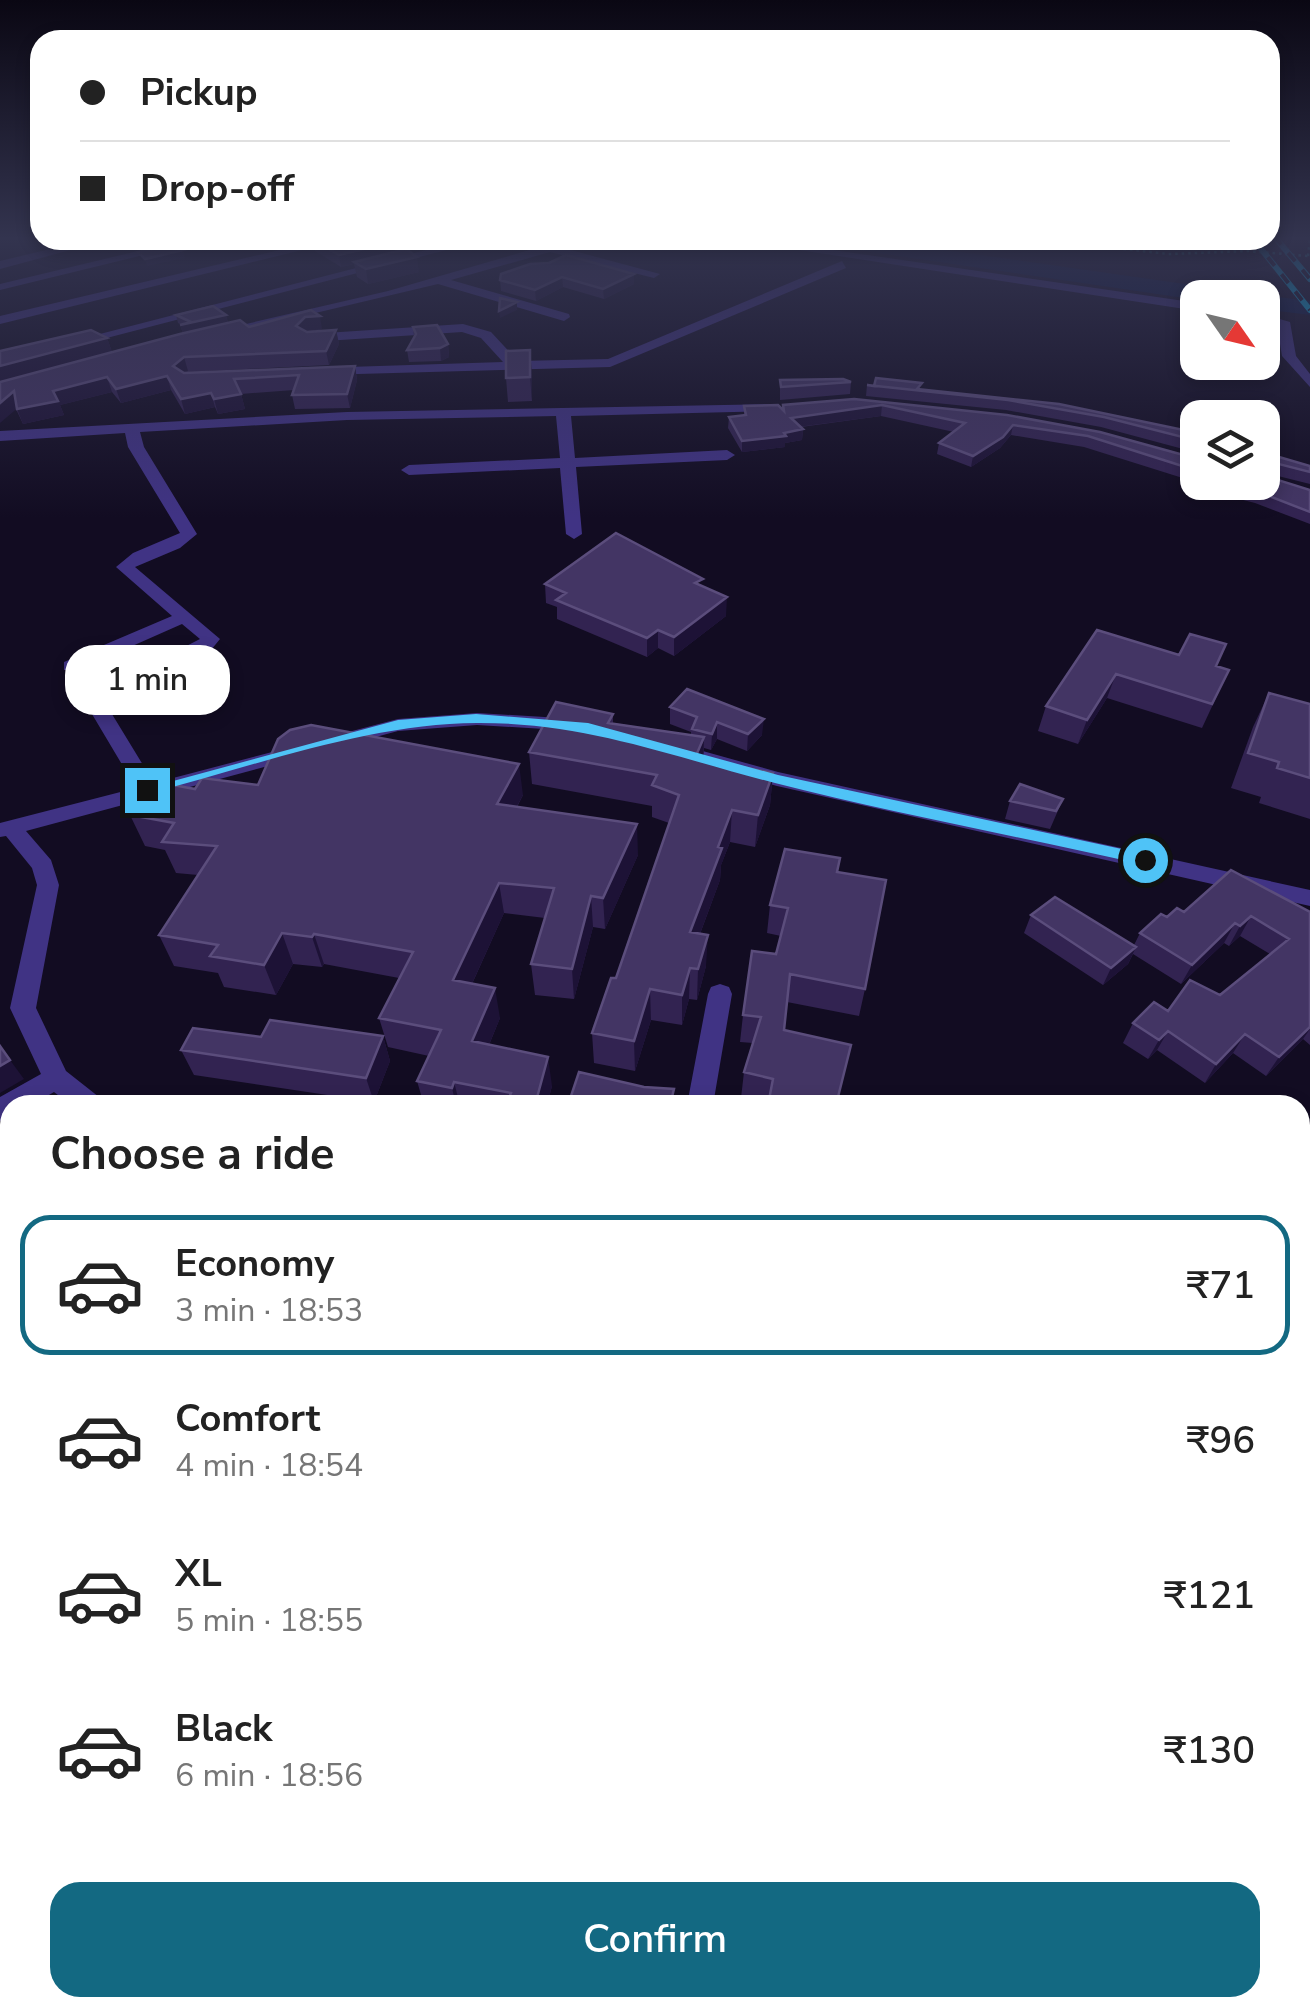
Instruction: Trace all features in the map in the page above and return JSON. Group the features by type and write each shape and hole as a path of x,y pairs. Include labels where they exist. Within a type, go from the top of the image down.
{"street":[{"path":"55,347 122,330"},
{"path":"200,336 226,330"},
{"path":"310,338 470,330"},
{"path":"472,330 491,339 513,364"},
{"path":"0,436 132,430 513,364 593,364 624,359 691,330"},
{"path":"1284,330 1289,356 1310,382"},
{"path":"367,392 376,334"},
{"path":"306,372 367,392 563,411 796,406"},
{"path":"563,411 574,534"},
{"path":"132,430 136,447 188,534 185,540 136,557 124,567 209,636 208,644 93,699 147,790"},
{"path":"409,470 727,455"},
{"path":"71,666 184,617"},
{"path":"77,1095 56,1078 23,1008 48,885 43,866 6,829 398,724 476,718 607,732"},
{"path":"645,742 777,779 1310,898"},
{"path":"702,1095 720,994"},
{"path":"26,1095 56,1078"}],"building":[{"path":"91,330 107,338 0,366 0,351"},
{"path":"197,330 336,330 326,351 184,357 173,366 184,373 355,366 347,394 292,395 299,375 234,379 241,394 214,399 211,393 181,399 167,376 116,389 107,377 53,391 58,401 17,409 14,391 0,403 0,382"},
{"path":"414,330 440,330 448,344 407,350"},
{"path":"530,350 530,377 506,378 506,351"},
{"path":"876,378 922,383 917,389 1059,404 1180,429 1180,436 1104,417 1008,400 874,386"},
{"path":"780,380 851,382 781,387"},
{"path":"854,399 1007,415 1100,432 1180,454 1180,465 1088,436 1013,425 1003,437 973,456 939,443 965,423 882,405 791,418 803,429 784,433 786,436 742,441 729,417 746,415 744,406 778,405 784,411 783,405"},
{"path":"1280,457 1310,466 1310,472 1280,464"},
{"path":"1280,481 1310,490 1310,512 1279,500"},
{"path":"616,533 703,579 695,583 727,597 674,637 658,630 647,638 556,600 566,593 545,584"},
{"path":"1097,630 1179,655 1190,634 1226,644 1216,666 1229,670 1212,704 1116,674 1087,720 1046,706"},
{"path":"687,689 764,719 748,734 717,722 712,734 692,729 697,717 670,707"},
{"path":"1269,693 1310,704 1310,778 1277,768 1279,762 1248,753"},
{"path":"556,702 613,714 608,723 704,737 695,758 773,773 758,815 732,810 690,932 708,935 698,969 690,968 682,995 650,989 634,1041 592,1033 611,978 616,978 679,795 652,785 657,775 529,752"},
{"path":"311,725 519,764 497,804 637,824 603,898 591,896 572,969 531,964 554,888 499,883 453,980 495,988 472,1041 548,1057 538,1095 510,1095 454,1082 452,1088 417,1081 441,1030 379,1018 413,952 314,934 312,937 282,933 264,965 210,956 218,945 159,935 217,846 162,842 174,823 130,815 157,782 195,789 202,778 258,785 278,739 290,730"},
{"path":"1020,784 1063,799 1056,811 1010,801"},
{"path":"785,849 840,858 837,872 886,880 865,989 790,974 784,1030 851,1045 838,1095 770,1095 773,1079 744,1072 761,1017 743,1015 752,951 776,954 788,908 770,905"},
{"path":"1231,870 1310,912 1310,1027 1279,1057 1245,1034 1216,1064 1168,1031 1159,1040 1133,1023 1154,1002 1168,1011 1190,980 1220,995 1289,939 1251,916 1240,926 1235,923 1192,965 1140,933 1161,914 1167,917 1177,908 1184,912"},
{"path":"1055,897 1136,947 1111,968 1031,915"},
{"path":"270,1020 383,1036 366,1078 181,1050 193,1028 261,1037"},
{"path":"0,1046 10,1060 0,1066"},
{"path":"579,1072 644,1087 674,1089 672,1095 571,1095"}],"route":[{"path":"147,790 398,724 476,718 532,721 588,727 777,779 1145,860"}]}
